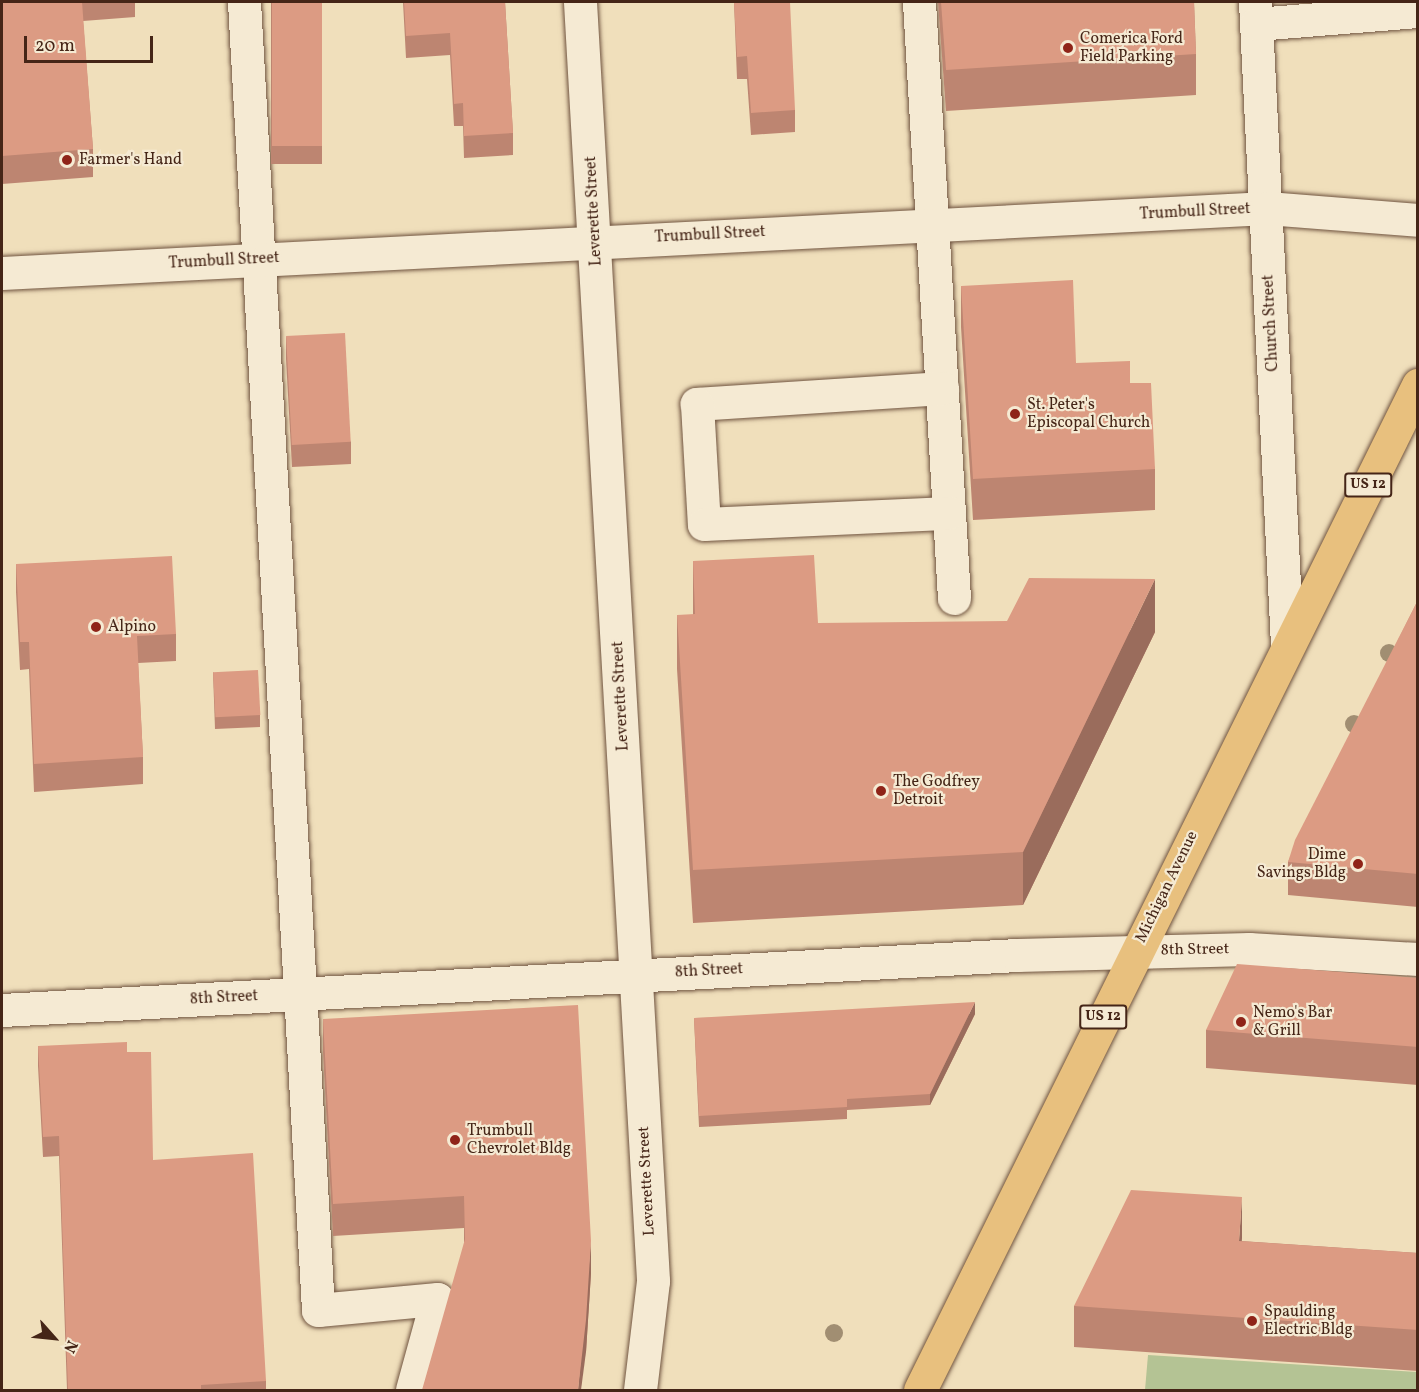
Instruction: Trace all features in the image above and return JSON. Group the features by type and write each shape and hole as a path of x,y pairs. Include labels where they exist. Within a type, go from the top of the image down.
{"main road":[{"name":"Michigan Avenue","path":"920,1390 1287,644 1418,385"}],"street":[{"path":"244,2 318,1310 437,1299 412,1390"},
{"name":"Leverette Street","path":"580,2 596,241 652,1281 640,1390"},
{"path":"919,2 954,598"},
{"path":"1256,13 1328,10 1418,11"},
{"name":"Church Street","path":"1256,13 1287,644"},
{"name":"Trumbull Street","path":"2,273 1267,208 1418,220"},
{"path":"942,388 697,404 704,524 949,513"},
{"name":"8th Street","path":"2,1010 1135,952 1249,949 1418,959"}],"green space":[{"path":"1148,1355 1417,1372 1417,1390 1145,1390"}],"building":[{"path":"2,2 82,2 93,149 2,156"},
{"path":"272,2 322,2 322,146 272,146"},
{"path":"404,2 505,2 513,133 464,136 463,103 454,104 450,33 406,36"},
{"path":"734,2 790,2 795,110 751,113 747,56 737,57"},
{"path":"941,2 1194,2 1196,54 946,70"},
{"name":"St. Peter's Episcopal Church","path":"1073,280 1076,363 1130,361 1130,383 1151,383 1155,469 973,479 961,286"},
{"path":"345,333 351,442 292,445 286,336"},
{"name":"The Godfrey Detroit","path":"814,555 818,623 1007,621 1029,578 1155,579 1023,852 693,870 677,615 695,614 693,561"},
{"path":"172,556 176,634 137,636 143,757 34,764 29,642 20,642 16,564"},
{"path":"1418,600 1418,874 1288,862 1295,840"},
{"path":"258,670 260,715 215,717 213,672"},
{"path":"1237,964 1418,978 1418,1047 1206,1030"},
{"path":"975,1002 930,1094 847,1099 847,1107 699,1116 694,1018"},
{"name":"Trumbull Chevrolet Bldg","path":"578,1005 591,1241 586,1320 578,1390 422,1390 465,1239 464,1196 333,1204 323,1019"},
{"path":"127,1042 127,1052 151,1052 153,1160 253,1153 266,1381 201,1385 201,1390 68,1390 59,1136 43,1137 38,1046"},
{"path":"1131,1190 1242,1197 1239,1241 1418,1253 1418,1330 1074,1306"}],"place":[{"name":"Comerica Ford Field Parking","path":"1068,48"},
{"name":"Farmer's Hand","path":"67,160"},
{"name":"St. Peter's Episcopal Church","path":"1015,414"},
{"name":"Alpino","path":"96,627"},
{"name":"The Godfrey Detroit","path":"881,791"},
{"name":"Dime Savings Bldg","path":"1358,864"},
{"name":"Nemo's Bar & Grill","path":"1241,1022"},
{"name":"Trumbull Chevrolet Bldg","path":"455,1140"},
{"name":"Spaulding Electric Bldg","path":"1252,1321"}]}
